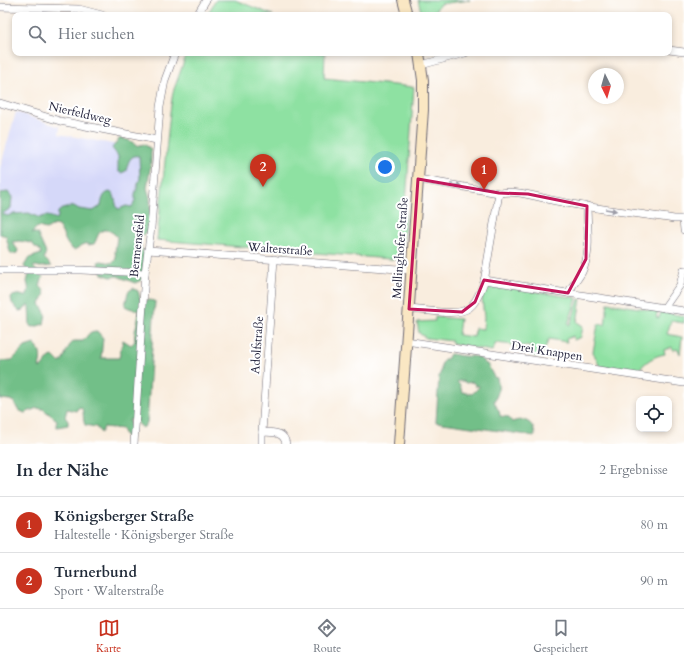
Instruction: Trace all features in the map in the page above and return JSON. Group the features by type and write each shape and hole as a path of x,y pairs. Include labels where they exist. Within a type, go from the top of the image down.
{"main road":[{"path":"403,0 407,12"},
{"name":"Mellinghofer Straße","path":"399,444 423,99 420,56"}],"street":[{"path":"199,12 206,0"},
{"path":"0,7 80,9 91,12"},
{"path":"672,50 684,52"},
{"name":"Bermensfeld","path":"134,444 145,273 157,140 162,95 169,67 174,56"},
{"path":"421,65 454,56"},
{"name":"Nierfeldweg","path":"0,102 60,121 157,140"},
{"path":"418,179 499,193 507,192 528,194 556,201 674,220 684,219 684,230"},
{"path":"408,309 452,314 462,312 475,302 480,293 484,280 499,193"},
{"path":"568,293 582,271 586,259 588,242 587,206"},
{"name":"Walterstraße","path":"148,250 411,270"},
{"name":"Adolfstraße","path":"262,444 274,259"},
{"path":"0,270 81,270 145,273"},
{"path":"664,308 680,285 684,270"},
{"path":"484,280 684,311"},
{"name":"Drei Knappen","path":"406,341 684,383"},
{"path":"262,432 281,434 286,444"}],"highlighted area":[{"path":"418,179 499,193 528,194 587,206 586,259 568,293 484,280 475,302 462,312 409,309"}],"shaded area":[{"path":"16,112 60,127 59,134 140,149 145,152 137,227 0,224 0,168"}],"green space":[{"path":"216,0 235,0 265,12 209,12"},
{"path":"418,0 470,0 440,4 434,12 421,12"},
{"path":"186,56 325,56 324,78 414,87 402,260 157,240 173,92"},
{"path":"120,138 131,141 136,146 144,144 151,149 151,163 147,188 150,198 151,228 139,239 141,248 145,255 142,280 135,283 117,276 111,277 102,274 98,262 101,261 112,263 116,259 115,252 117,237 114,233 105,230 102,231 98,234 94,244 88,245 86,243 74,250 69,246 58,226 54,225 46,229 39,227 32,233 37,233 46,253 44,258 52,266 33,267 43,277 40,286 45,293 40,304 46,314 44,324 34,327 30,326 29,304 24,310 19,311 12,303 11,297 15,295 22,295 26,297 28,292 27,282 29,274 24,266 29,258 41,254 40,250 32,243 19,241 12,242 18,250 17,253 12,254 10,252 6,236 0,234 0,193 8,192 12,197 11,208 2,214 8,216 12,214 29,213 40,218 46,216 57,219 58,212 62,209 74,206 79,209 93,211 101,206 104,195 110,192 114,195 117,208 119,209 126,206 132,207 140,178 139,156 131,158 126,171 121,173 118,171 118,156 112,148"},
{"path":"487,284 577,298 568,324 570,325 579,299 581,299 577,322 583,326 581,337 574,340 573,336 566,339 567,342 549,339 541,357 532,356 531,347 496,343 492,351 452,344 452,341 426,338 419,333 417,322 435,321 435,317 460,319 458,335 474,337 475,328 483,329 484,317 482,298"},
{"path":"133,288 138,291 141,301 155,301 147,423 143,428 133,419 129,420 131,430 129,437 125,436 122,429 104,427 101,433 96,427 85,425 81,407 76,411 67,409 65,417 68,421 68,425 57,427 57,420 43,409 37,408 25,413 18,410 14,402 0,399 0,361 12,360 25,347 34,344 36,346 40,354 39,367 41,368 50,357 53,356 60,363 69,346 74,341 83,341 90,333 97,331 103,338 101,358 119,358 123,340 131,345 135,341 139,311 125,306 128,292"},
{"path":"608,303 658,311 656,317 659,318 661,312 684,316 684,323 671,321 667,334 682,337 680,354 678,349 673,350 672,347 664,350 665,354 650,360 637,372 600,367 593,352 598,324 605,325"},
{"path":"450,354 475,356 487,364 494,377 497,378 498,390 494,401 499,410 500,416 508,417 512,422 521,420 528,422 533,427 535,436 436,422 439,377 444,359 447,359","holes":["463,381 466,383 473,382 476,387 478,385 479,387 472,394 462,392 460,385 457,382"]}],"place":[{"name":"Turnerbund","path":"263,187"},
{"name":"Königsberger Straße","path":"484,190"}]}
